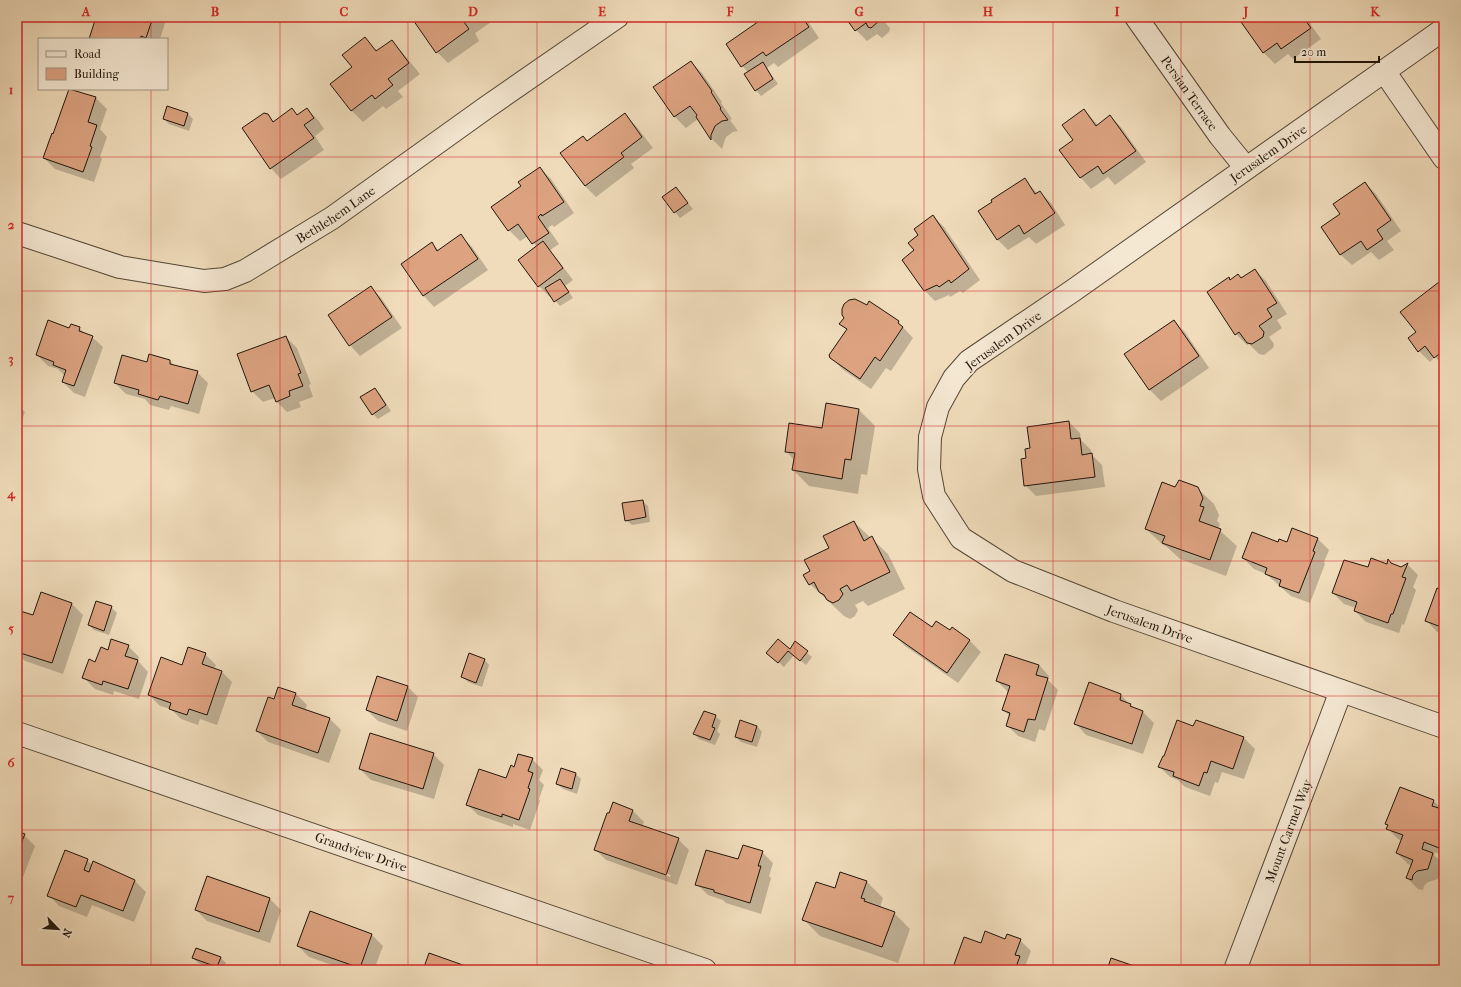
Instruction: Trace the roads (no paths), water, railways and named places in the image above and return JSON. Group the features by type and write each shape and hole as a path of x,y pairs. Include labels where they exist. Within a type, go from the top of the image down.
{"street":[{"name":"Bethlehem Lane","path":"17,233 120,267 204,281 225,279 245,271 332,218 487,106 617,17"},
{"name":"Persian Terrace","path":"1136,17 1220,136 1246,168"},
{"name":"Jerusalem Drive","path":"1444,29 1071,292 970,361 954,378 938,406 930,437 928,469 934,496 961,538 1013,571 1114,611 1444,727"},
{"path":"1384,71 1444,158"},
{"name":"Mount Carmel Way","path":"1234,970 1341,691"},
{"name":"Grandview Drive","path":"17,732 705,970"}]}
